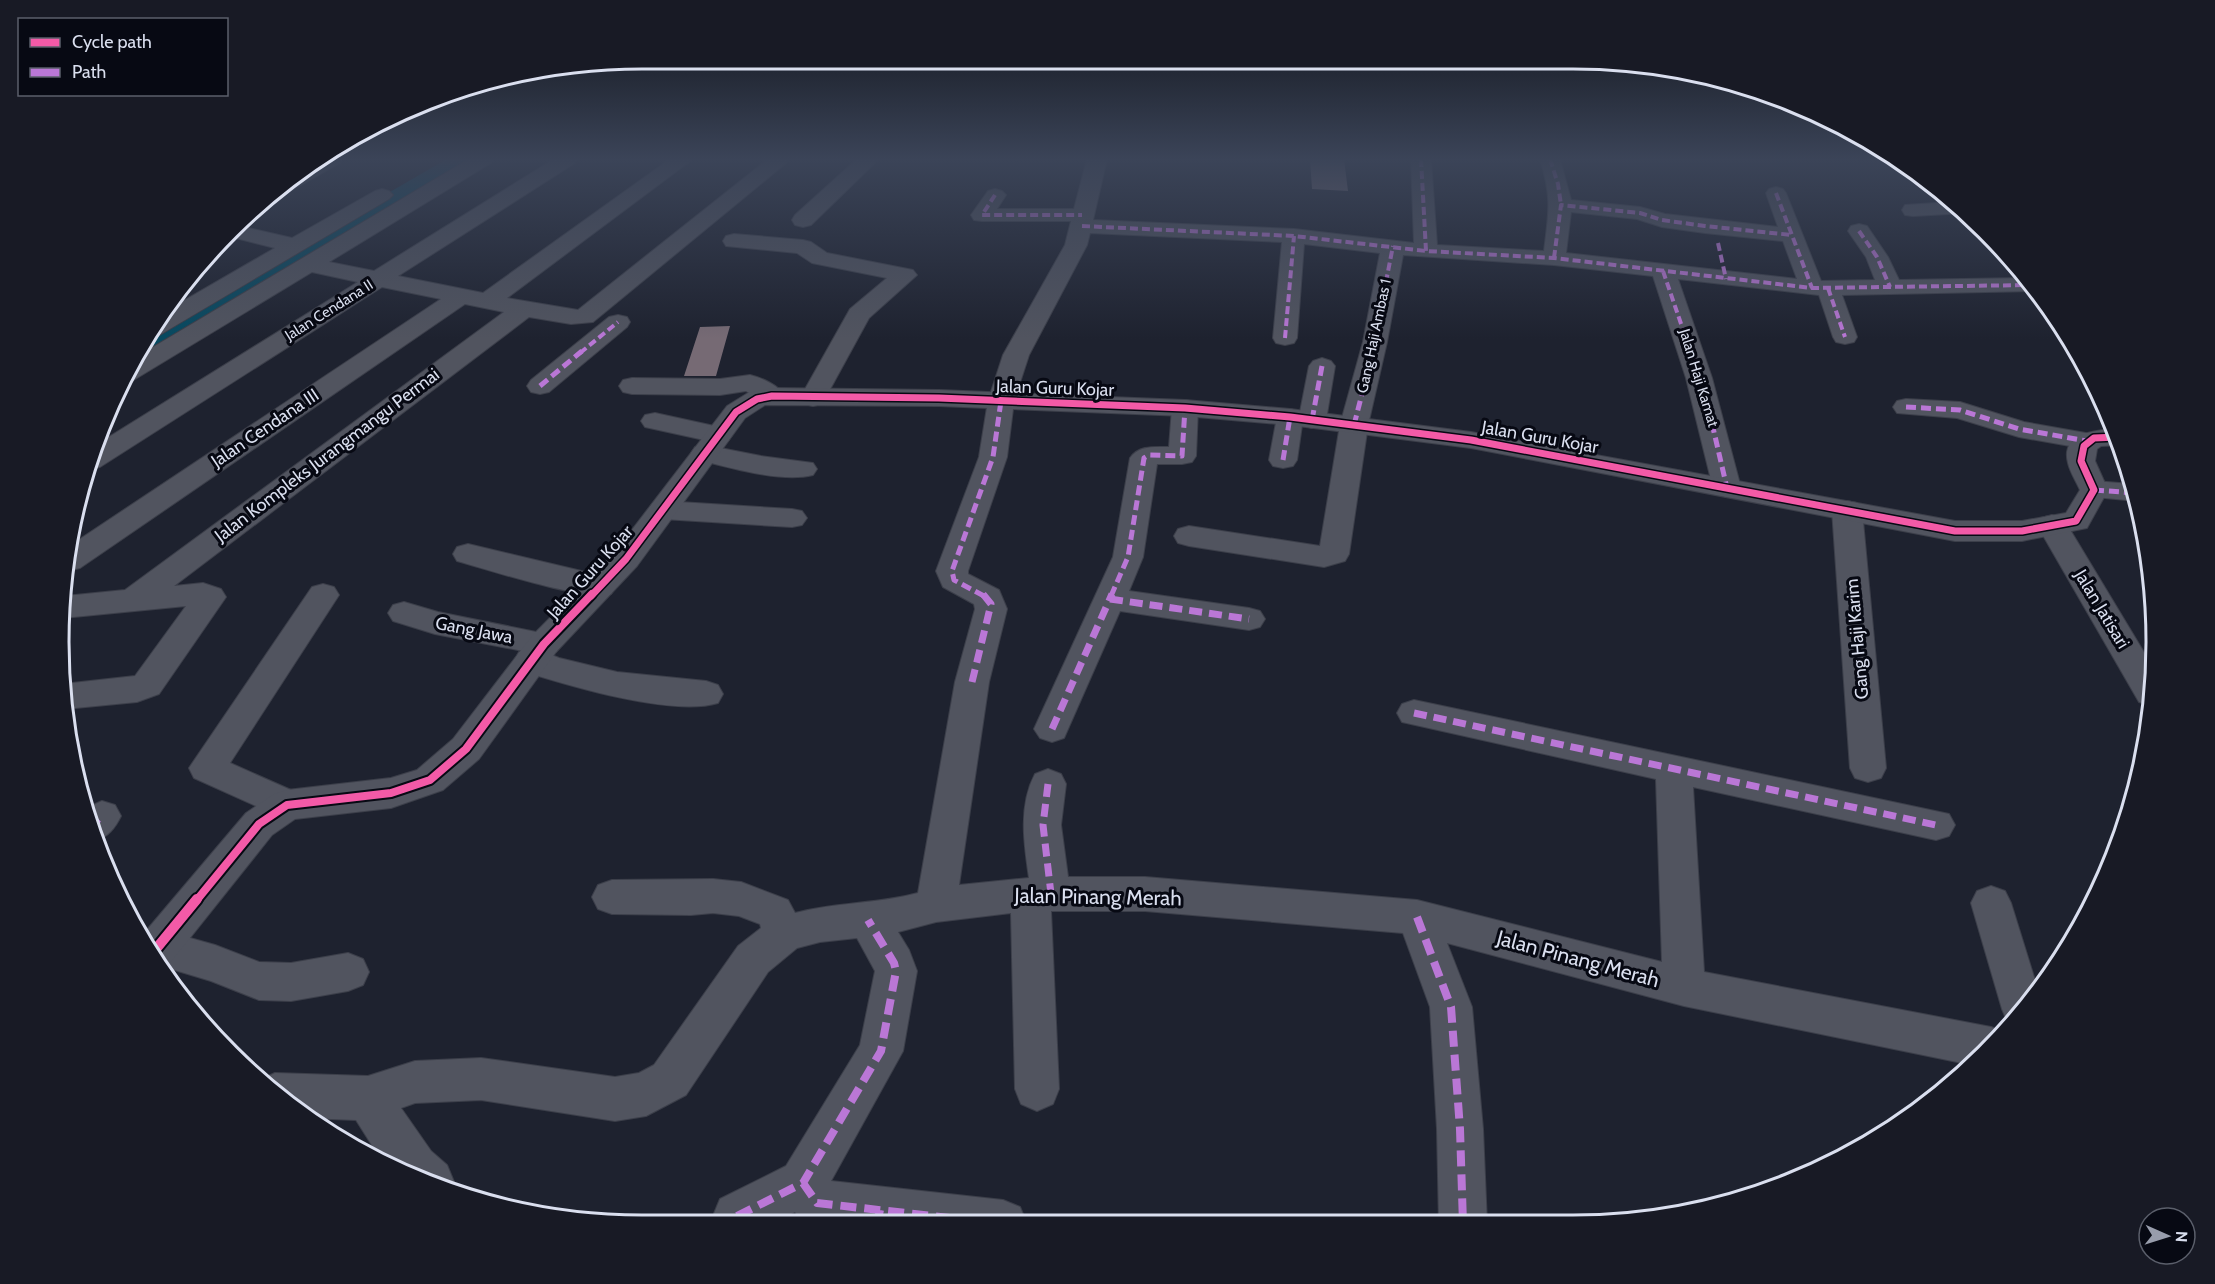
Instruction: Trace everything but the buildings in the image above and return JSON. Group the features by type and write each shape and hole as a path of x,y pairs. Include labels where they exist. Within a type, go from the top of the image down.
{"street":[{"path":"169,319 342,219"},
{"path":"140,366 386,219"},
{"name":"Jalan Cendana II","path":"100,454 473,219"},
{"path":"487,302 601,219"},
{"path":"588,314 706,219"},
{"path":"1047,219 1294,236 1426,251 1554,258 1820,288 2021,285"},
{"path":"1424,219 1426,251"},
{"path":"1554,258 1559,219"},
{"path":"1659,219 1791,235"},
{"path":"1785,219 1791,235 1845,337"},
{"path":"936,904 972,682 991,609 988,598 954,580 952,571 993,457 1001,401 1016,355 1076,245 1082,221"},
{"path":"1859,231 1877,257 1890,287"},
{"path":"241,233 296,246"},
{"path":"1285,338 1294,236"},
{"path":"734,241 802,247 820,258 905,275 860,314 813,398"},
{"path":"1718,243 1726,279"},
{"name":"Gang Haji Ambas 1","path":"1189,537 1324,557 1334,554 1354,425 1375,342 1393,246"},
{"path":"310,265 524,309 571,317 588,314 618,322 540,386"},
{"name":"Jalan Haji Kamat","path":"1663,271 1688,338 1716,434 1727,488"},
{"name":"Jalan Cendana III","path":"76,556 461,296"},
{"name":"Jalan Kompleks Jurangmangu Permai","path":"131,602 524,309"},
{"path":"1283,460 1322,366"},
{"path":"632,386 720,387 750,383 772,396"},
{"name":"Jalan Guru Kojar","path":"158,947 259,824 287,806 391,793 430,780 466,749 538,652 626,559 711,444 744,405 757,399 772,396 1001,401 1185,408 1301,418 1483,442 1955,531 2022,531 2076,521 2094,490"},
{"path":"1906,407 1960,410 2019,429 2087,441 2108,437"},
{"path":"1052,729 1128,557 1144,458 1149,455 1182,456 1185,408"},
{"path":"656,420 761,465 803,469"},
{"path":"2087,441 2081,454 2081,461 2094,490 2126,492"},
{"path":"663,510 792,518"},
{"name":"Gang Haji Karim","path":"1847,510 1868,768"},
{"name":"Jalan Jatisari","path":"2052,525 2145,682"},
{"path":"468,554 546,575 600,586"},
{"path":"70,606 203,594 210,597 147,685 137,689 72,695"},
{"path":"287,806 207,768 323,596"},
{"path":"1110,599 1249,619"},
{"name":"Gang Jawa","path":"404,613 538,652 578,677 658,692 706,694"},
{"path":"1414,713 1936,825"},
{"path":"1674,769 1684,987"},
{"path":"1036,1089 1041,827 1043,801 1048,784"},
{"name":"Jalan Pinang Merah","path":"291,1096 368,1098 415,1082 481,1079 615,1099 646,1094 670,1080 753,958 785,933 820,924 868,920 936,904 1040,894 1145,894 1417,917 1684,987 1979,1046"},
{"path":"612,897 713,896 741,899 774,912 785,933"},
{"path":"1991,903 2020,1000"},
{"path":"1417,917 1451,1007 1460,1129 1463,1215"},
{"path":"739,1215 803,1183 881,1051 896,971 894,963 868,920"},
{"path":"161,952 215,963 259,981 291,981 348,972"},
{"path":"368,1098 413,1167"},
{"path":"803,1183 817,1203 869,1215"}],"waterway":[{"path":"158,337 360,219"}],"marked path":[{"path":"1424,219 1426,251"},
{"path":"1554,258 1559,219"},
{"path":"1659,219 1792,235"},
{"path":"1786,219 1812,288"},
{"path":"1082,226 1294,236 1426,251 1554,258 1812,288 2021,285"},
{"path":"1859,231 1877,257 1890,287"},
{"path":"1285,338 1294,236"},
{"path":"1718,243 1726,279"},
{"path":"1354,425 1375,342 1393,246"},
{"path":"1663,271 1699,378 1727,488"},
{"path":"1828,288 1845,337"},
{"path":"540,386 618,322"},
{"path":"1312,420 1322,366"},
{"path":"972,682 991,604 983,594 954,580 952,571 993,457 1001,401"},
{"path":"1906,407 1960,410 2019,429 2087,441"},
{"path":"1052,729 1128,557 1144,458 1149,455 1182,456 1185,408"},
{"path":"1283,460 1290,417"},
{"path":"2094,490 2126,492"},
{"path":"1110,599 1249,619"},
{"path":"1414,713 1936,825"},
{"path":"1048,784 1043,825 1051,894"},
{"path":"97,820 102,816"},
{"path":"1417,917 1451,1007 1460,1129 1463,1215"},
{"path":"739,1215 803,1183 881,1051 896,971 894,963 868,920"},
{"path":"803,1183 817,1203 923,1215"},
{"path":"879,1215 880,1210"}],"cycle path":[{"path":"158,947 259,824 287,805 391,793 430,780 466,749 544,644 626,559 736,412 757,399 772,396 939,398 1185,408 1290,417 1471,440 1955,531 2022,531 2076,521 2094,490 2081,461 2084,446 2094,438 2108,437"}]}
